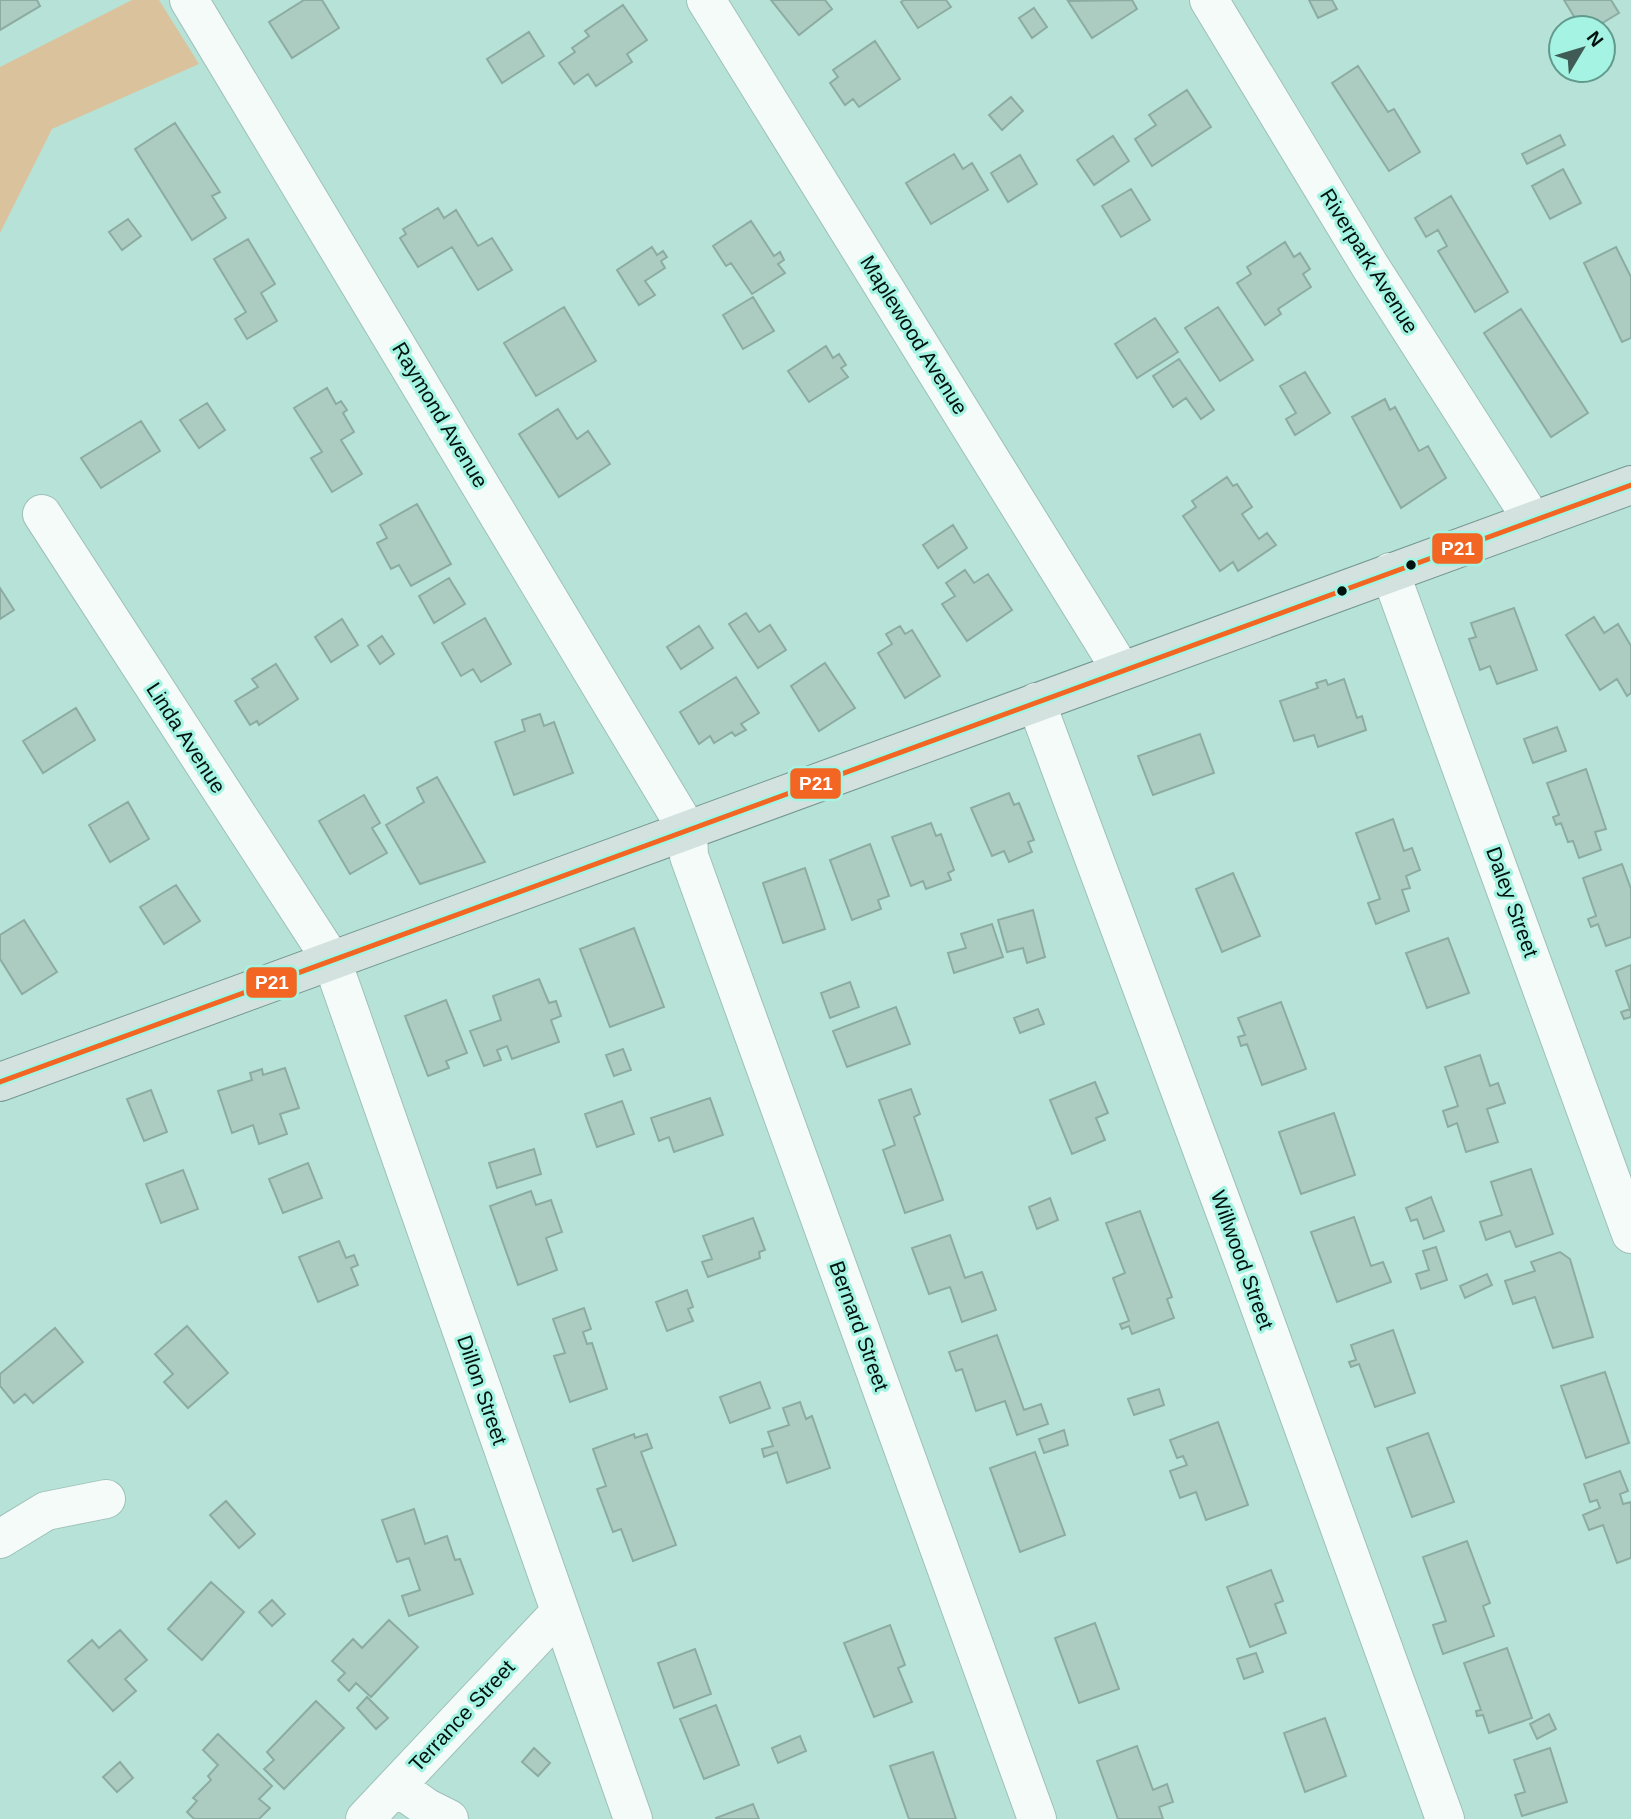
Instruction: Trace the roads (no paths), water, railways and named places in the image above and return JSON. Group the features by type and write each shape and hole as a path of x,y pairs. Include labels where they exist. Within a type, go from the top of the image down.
{"main road":[{"path":"0,1082 1631,485"}],"street":[{"name":"Maplewood Avenue","path":"706,0 1121,670"},
{"name":"Riverpark Avenue","path":"1209,0 1370,266 1533,521"},
{"name":"Raymond Avenue","path":"191,1 688,831"},
{"name":"Linda Avenue","path":"42,513 332,961"},
{"name":"Daley Street","path":"1390,572 1631,1234"},
{"name":"Willwood Street","path":"1036,702 1240,1250 1445,1819"},
{"name":"Bernard Street","path":"688,831 689,856 1037,1819"},
{"name":"Dillon Street","path":"332,961 633,1819"},
{"path":"0,1539 46,1511 106,1499"},
{"name":"Terrance Street","path":"365,1819 560,1612"},
{"path":"396,1786 427,1808 449,1819"}]}
